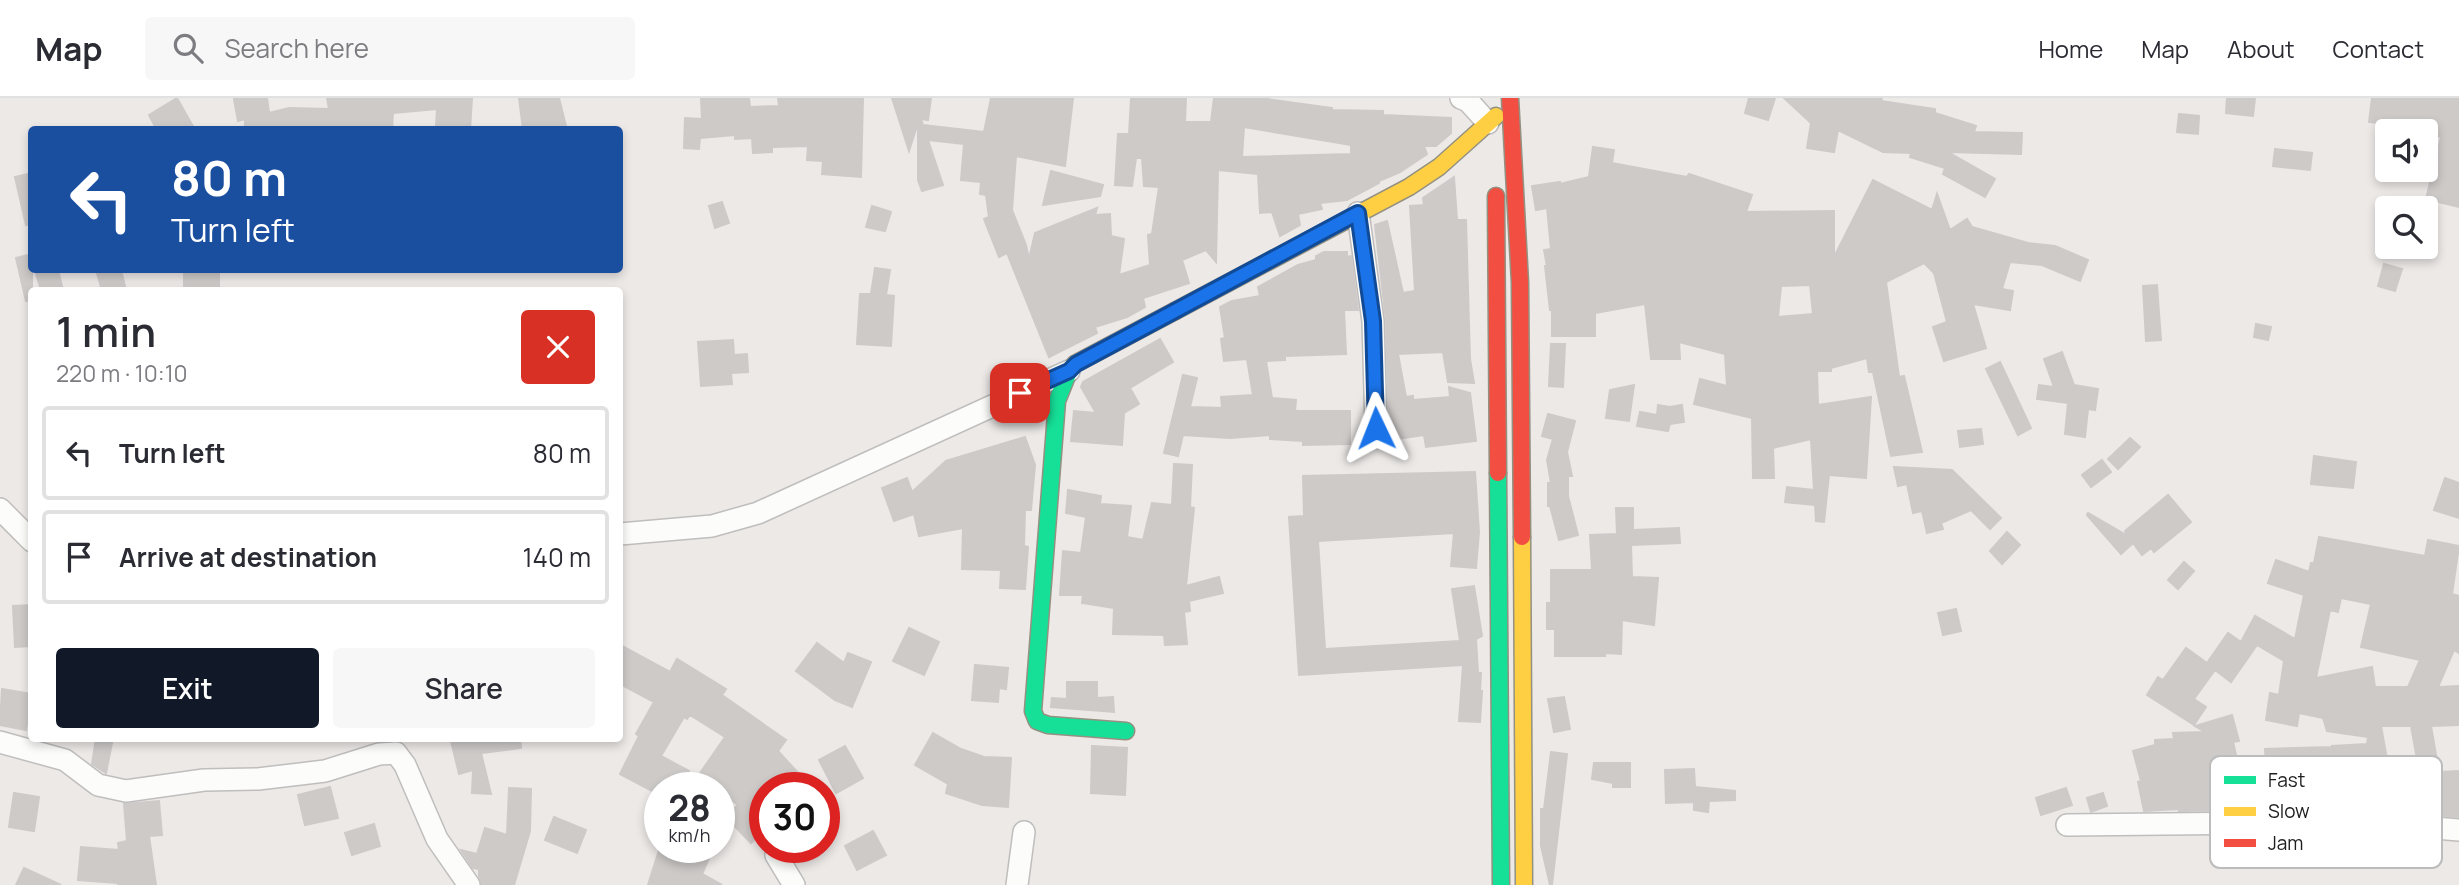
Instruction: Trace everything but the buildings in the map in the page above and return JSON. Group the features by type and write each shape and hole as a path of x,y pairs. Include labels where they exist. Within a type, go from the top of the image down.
{"main road":[{"path":"1126,731 1048,725 1037,721 1033,712 1057,401 1069,371 1076,364 1409,187 1494,127 1496,98"},
{"path":"1510,98 1520,283 1524,885"},
{"path":"1496,183 1501,885"},
{"path":"1500,744 1522,745"}],"street":[{"path":"1461,98 1468,101 1494,127"},
{"path":"1358,213 1373,321 1376,428"},
{"path":"623,534 712,526 758,513 1069,371"},
{"path":"0,509 28,537"},
{"path":"0,742 65,760 98,785 126,791 204,779 258,779 325,771 379,754 396,753 405,765 437,839 469,885"},
{"path":"2067,825 2210,824"},
{"path":"1017,885 1024,832"},
{"path":"781,863 794,885"}],"traffic: fast":[{"path":"1126,731 1048,725 1037,721 1033,711 1057,401 1069,371 1075,364 1175,311"},
{"path":"1498,473 1501,885"}],"traffic: slow":[{"path":"1175,311 1409,187 1439,167 1496,116"},
{"path":"1522,537 1524,885"}],"traffic: jam":[{"path":"1510,98 1520,283 1522,537"},
{"path":"1496,196 1498,473"}],"route":[{"path":"1020,393 1069,371 1076,364 1358,213 1373,321 1376,428"}]}
